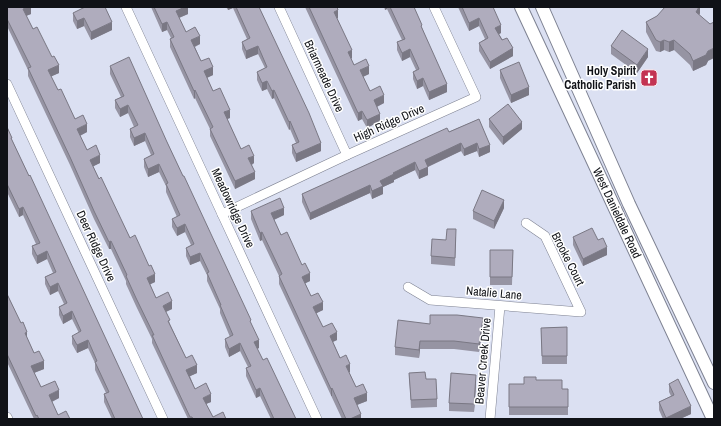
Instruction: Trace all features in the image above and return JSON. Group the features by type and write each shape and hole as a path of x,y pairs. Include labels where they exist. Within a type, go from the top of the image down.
{"main road":[{"name":"West Danieldale Road","path":"521,7 713,419"},
{"name":"West Danieldale Road","path":"542,7 629,204 714,382"},
{"path":"542,54 559,46"},
{"path":"589,153 603,146"},
{"path":"638,258 652,251"}],"street":[{"name":"Meadowridge Drive","path":"126,7 317,419"},
{"name":"Briarmeade Drive","path":"279,7 346,155"},
{"name":"High Ridge Drive","path":"222,214 346,155 476,97 434,7"},
{"name":"Deer Ridge Drive","path":"7,84 163,419"},
{"name":"Brooke Court","path":"526,223 545,236 581,312"},
{"name":"Natalie Lane","path":"408,287 430,300 581,312"},
{"name":"Beaver Creek Drive","path":"490,419 500,306"}],"building":[{"path":"7,7 28,7 23,9 33,29 37,27 52,57 54,56 59,65 48,70 58,90 61,89 75,119 83,115 87,124 77,129 87,150 96,145 100,155 90,160 99,179 101,177 130,238 135,235 149,266 151,265 155,274 147,278 156,298 168,292 172,301 163,306 170,320 168,321 186,358 192,355 197,365 186,370 195,389 206,383 211,394 203,398 213,417 223,412 226,419 193,419 190,417 152,335 154,335 126,276 127,275 111,241 109,242 94,211 28,68 31,67 7,19"},
{"path":"85,7 105,7 112,22 91,32 84,18 77,21 73,13"},
{"path":"154,7 185,7 176,11 186,32 195,27 200,36 191,40 201,61 209,58 213,67 204,71 213,91 220,88 230,110 224,112 241,149 249,145 254,156 248,158 255,172 235,181 210,129 213,127 195,90 194,91 170,39 174,37 167,22 162,24"},
{"path":"236,7 259,7 309,113 321,143 296,154 292,145 299,142 290,121 289,122 274,90 272,91 267,81 262,83 257,72 267,67 258,46 246,51 242,42 250,38"},
{"path":"309,7 337,7 338,10 334,12 352,50 348,52 354,65 366,59 369,66 360,70 370,91 380,86 384,95 374,100 380,114 367,120 362,111 358,113"},
{"path":"390,7 414,7 447,84 429,92 423,78 417,81 413,72 419,69 410,49 402,53 397,42 405,39"},
{"path":"462,7 493,7 501,25 495,28 502,40 507,38 513,48 490,62 479,43 488,38 479,18 469,23"},
{"path":"665,7 699,7 696,12 710,24 714,22 714,48 708,51 706,55 693,61 690,54 674,40 669,42 664,40 660,42 656,40 646,22 657,16"},
{"path":"622,30 648,49 637,65 611,46"},
{"path":"129,57 167,142 251,320 250,321 259,340 254,342 263,360 267,358 296,419 274,419 260,388 256,390 246,368 251,366 240,343 229,349 225,339 233,335 207,273 209,272 200,253 190,257 186,248 194,244 185,224 177,228 172,219 180,215 159,164 148,169 144,159 154,154 145,133 134,138 130,129 138,125 128,105 120,109 115,100 124,96 110,66"},
{"path":"519,62 529,87 511,95 500,70"},
{"path":"508,104 522,122 503,137 489,119"},
{"path":"479,119 490,145 479,149 477,143 464,149 461,143 425,160 428,167 419,171 415,162 380,181 383,186 372,191 370,185 310,213 302,194 447,128 449,132"},
{"path":"7,127 143,419 115,419 104,394 109,392 95,362 97,361 88,340 77,345 72,336 81,331 72,311 63,316 59,307 67,303 58,283 50,287 45,277 56,272 47,251 37,256 32,246 40,243 23,207 19,209 7,184"},
{"path":"482,190 504,200 494,221 473,211"},
{"path":"280,198 284,208 271,213 281,235 287,232 302,265 305,263 310,273 302,277 311,296 318,293 323,302 313,307 323,327 332,323 337,332 330,336 340,358 346,355 350,364 346,366 356,387 363,384 367,393 354,398 361,414 350,419 346,419 332,388 331,389 279,276 282,274 262,232 260,233 251,211"},
{"path":"592,228 598,240 603,238 607,247 583,259 573,237"},
{"path":"447,229 456,229 455,258 431,256 432,239 446,240"},
{"path":"490,250 513,250 512,277 490,277"},
{"path":"7,294 21,323 23,322 27,332 25,333 34,353 39,351 44,361 31,366 41,387 55,381 59,390 49,395 58,415 66,411 70,419 39,419 37,415 36,416 7,354"},
{"path":"430,315 457,315 483,318 479,344 454,341 420,341 419,350 395,347 398,320 430,324"},
{"path":"567,327 567,356 542,356 541,328"},
{"path":"425,372 426,379 436,379 437,399 411,400 409,373"},
{"path":"451,373 476,375 474,404 449,403"},
{"path":"524,377 536,377 536,380 562,380 562,389 568,389 568,407 509,407 509,384 524,384"},
{"path":"678,379 691,406 666,418 659,402 674,395 669,384"}],"place":[{"name":"Holy Spirit Catholic Parish","path":"649,78"}]}
